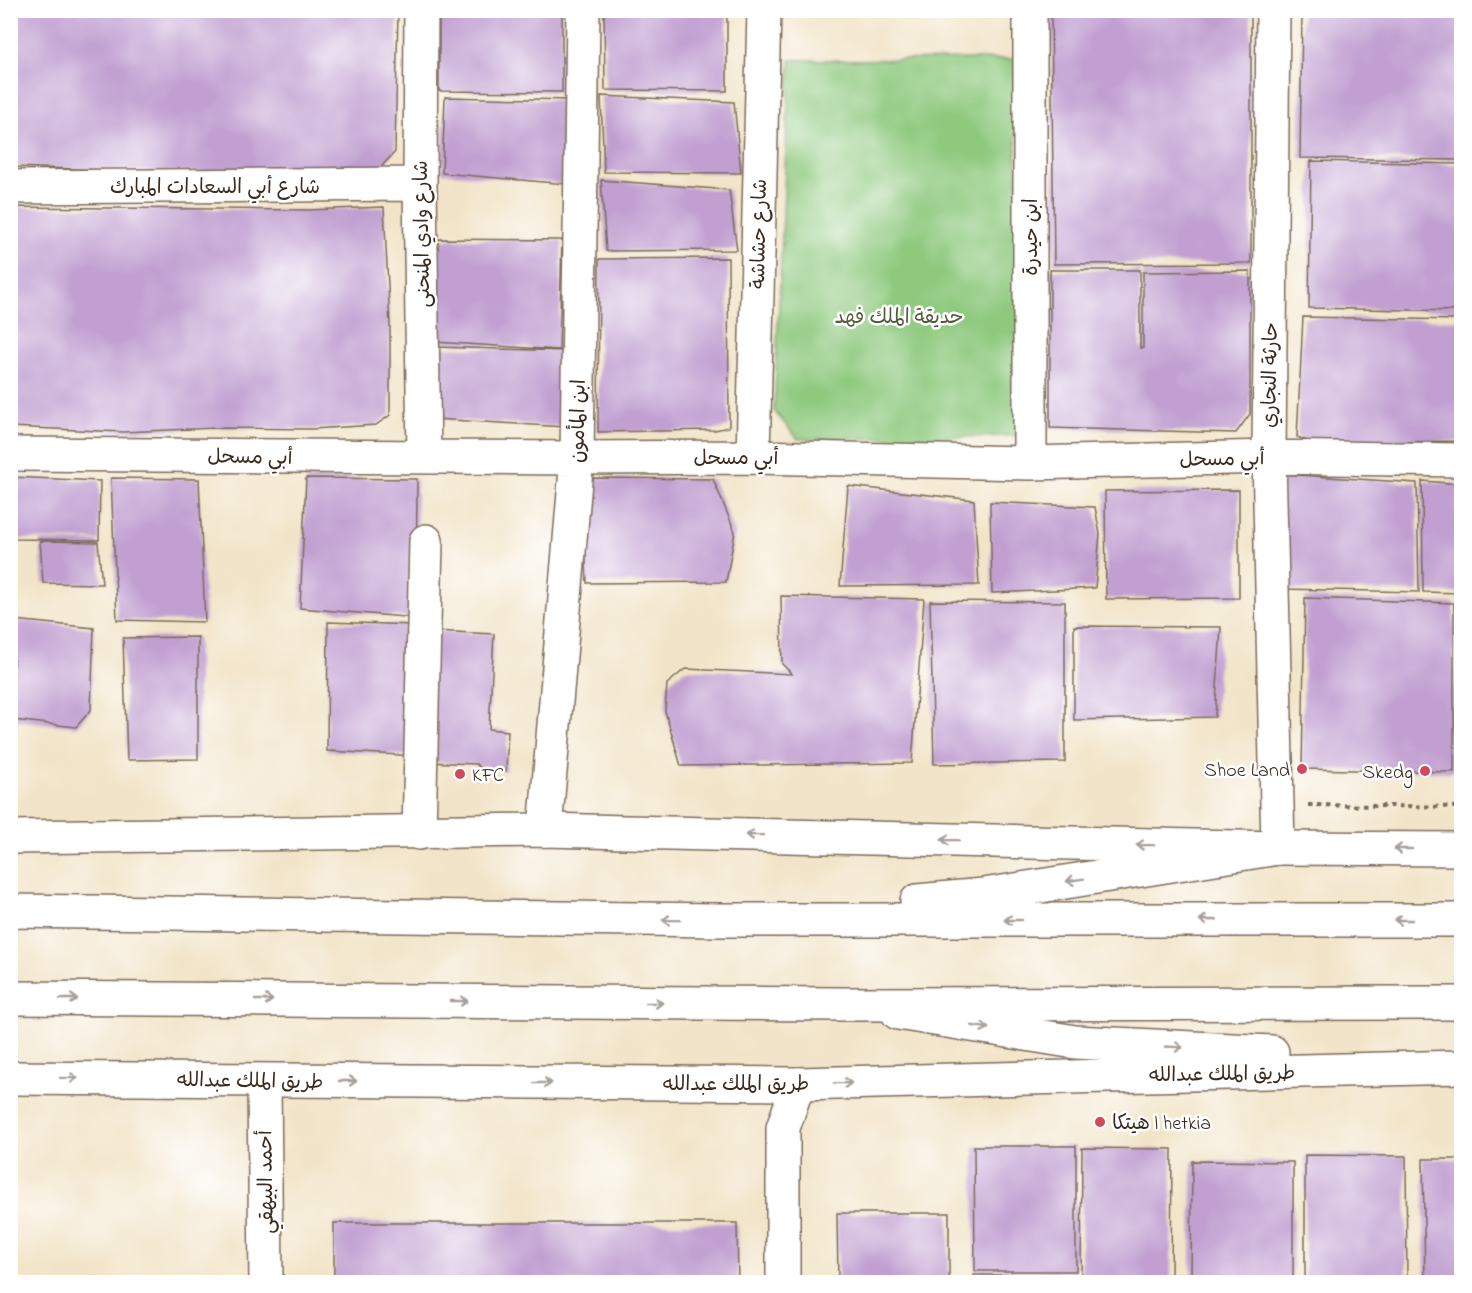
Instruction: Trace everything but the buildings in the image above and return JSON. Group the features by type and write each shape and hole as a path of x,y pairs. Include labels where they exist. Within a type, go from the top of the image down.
{"main road":[{"name":"شارع وادي المنحنى","path":"421,10 420,184 424,457"},
{"name":"ابن المأمون","path":"545,830 577,458 583,10"},
{"name":"شارع حشاشة","path":"753,457 764,10"},
{"name":"ابن حيدرة","path":"1030,10 1030,463"},
{"name":"حارثة النجاري","path":"1273,10 1269,457 1278,848"},
{"name":"شارع أبي السعادات المبارك","path":"10,188 420,184"},
{"name":"أبي مسحل","path":"10,454 753,457 1030,463 1269,457 1461,460"},
{"path":"419,833 426,541"},
{"path":"10,837 545,830 1278,848 1461,849"},
{"path":"717,920 984,895 1278,848"},
{"path":"10,911 717,920 1461,920"},
{"path":"10,998 840,1004 1461,1003"},
{"path":"840,1004 1075,1042 1461,1065"},
{"name":"طريق الملك عبدالله","path":"10,1077 798,1084 1461,1065"},
{"name":"أحمد البيهقي","path":"264,1081 266,1282"},
{"path":"783,1282 783,1128 798,1084"}],"path":[{"path":"1277,805 1461,807"}],"green space":[{"name":"حديقة الملك فهد","path":"1015,59 1021,436 798,439 774,411 790,60"}],"place":[{"name":"Shoe Land","path":"1302,769"},
{"name":"Skedg","path":"1425,771"},
{"name":"KFC","path":"460,774"},
{"name":"هيتكا | hetkia","path":"1100,1122"}]}
